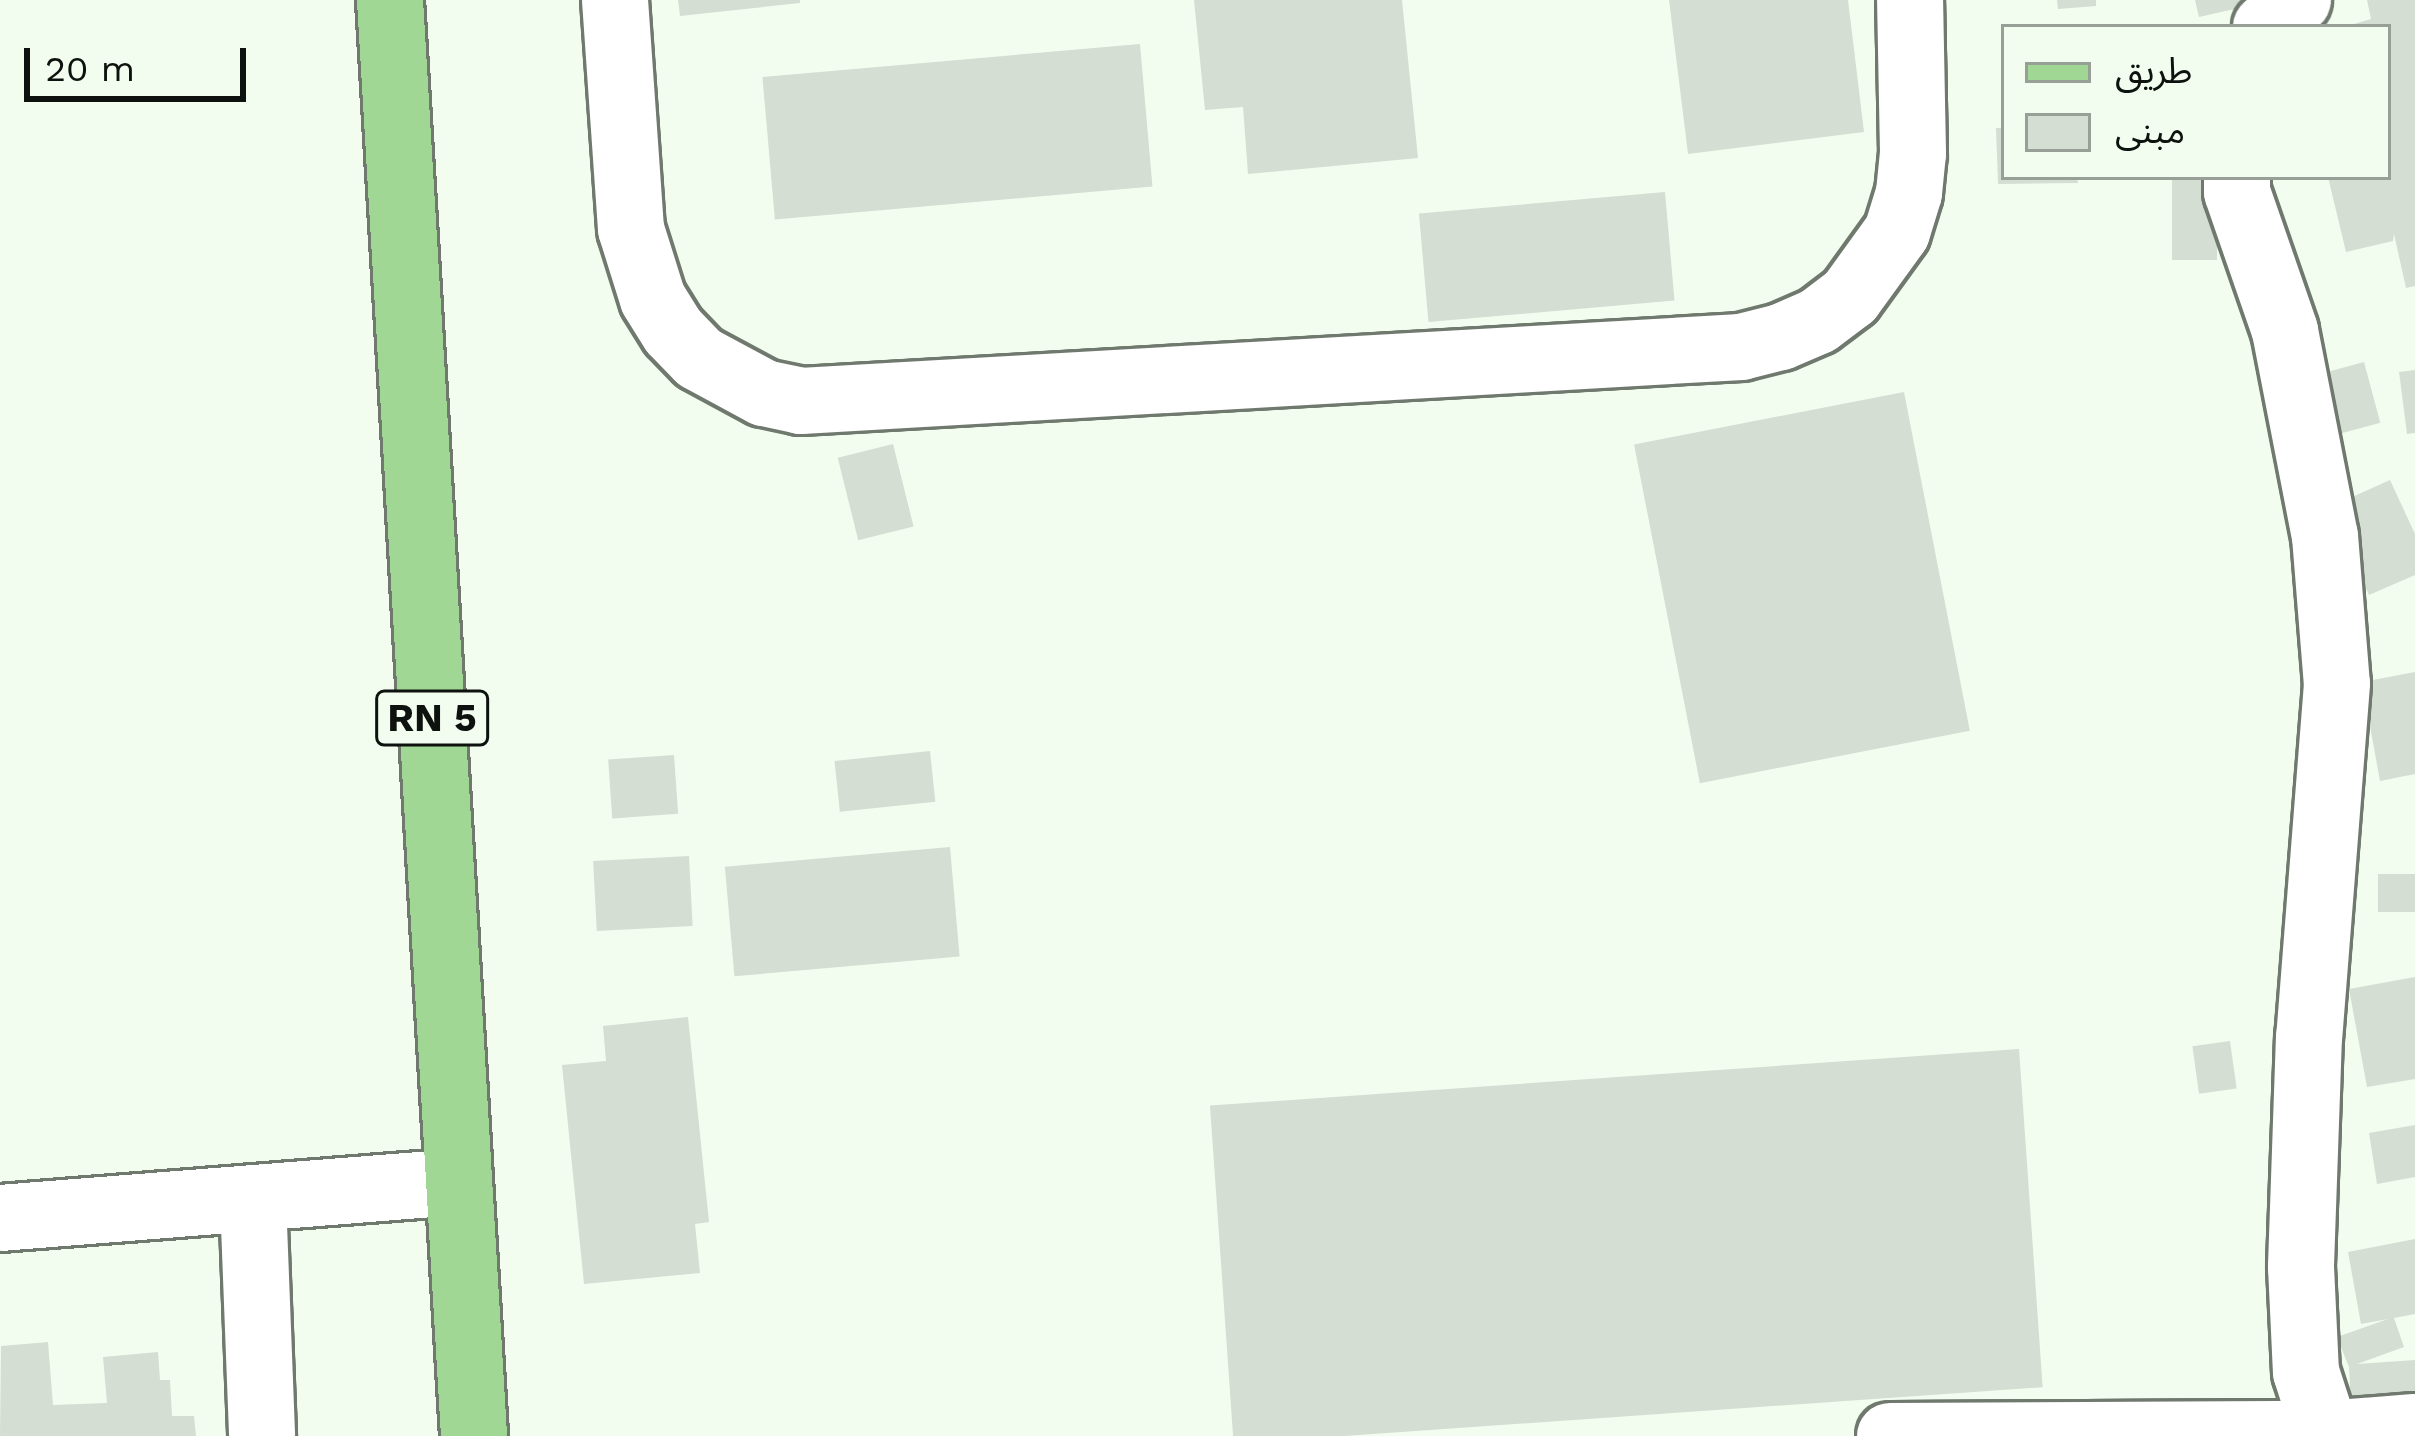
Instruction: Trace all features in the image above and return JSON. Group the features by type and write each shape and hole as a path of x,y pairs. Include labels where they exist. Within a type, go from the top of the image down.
{"main road":[{"name":"RN 5","path":"390,0 474,1436"}],"street":[{"path":"615,0 631,229 653,299 673,331 700,358 764,393 801,401 1742,347 1780,338 1818,322 1850,297 1897,232 1910,194 1913,153 1910,0"},
{"path":"2270,24 2298,0"},
{"path":"2238,180 2294,376 2325,536 2337,684 2309,1036 2301,1267 2306,1372 2326,1434"},
{"path":"0,1218 459,1182"},
{"path":"253,1199 262,1436"},
{"path":"1890,1436 2326,1434 2415,1427"}],"building":[{"path":"678,0 800,0 800,3 680,16"},
{"path":"1194,0 1402,0 1418,158 1248,174 1243,107 1205,110"},
{"path":"1669,0 1848,0 1864,132 1688,154"},
{"path":"2057,0 2096,0 2096,6 2058,9"},
{"path":"2195,0 2265,0 2266,2 2199,17"},
{"path":"2367,0 2415,0 2415,286 2406,288 2394,234 2393,241 2346,252 2329,180 2391,180 2391,24 2354,24 2371,19"},
{"path":"1140,44 1152,186 775,219 762,77"},
{"path":"1996,128 2001,128 2001,180 2078,183 1998,184"},
{"path":"2172,180 2217,180 2217,260 2172,260"},
{"path":"1665,192 1674,301 1428,322 1419,214"},
{"path":"2364,362 2380,423 2336,435 2320,374"},
{"path":"2415,370 2415,433 2407,434 2399,372"},
{"path":"1904,392 1970,731 1700,783 1634,444"},
{"path":"893,444 914,526 858,540 838,458"},
{"path":"2390,480 2415,534 2415,575 2369,595 2330,507"},
{"path":"2415,672 2415,774 2380,781 2362,682"},
{"path":"930,751 935,802 840,812 835,761"},
{"path":"674,755 678,814 612,818 608,760"},
{"path":"950,847 960,957 734,976 725,867"},
{"path":"689,856 693,926 597,931 593,861"},
{"path":"2378,874 2415,874 2415,912 2378,912"},
{"path":"2415,977 2415,1079 2367,1087 2349,989"},
{"path":"688,1017 709,1222 695,1224 700,1273 584,1284 562,1065 606,1061 603,1026"},
{"path":"2230,1041 2237,1089 2199,1094 2192,1046"},
{"path":"2019,1049 2043,1387 1344,1436 1233,1436 1210,1106"},
{"path":"2415,1125 2415,1177 2377,1184 2369,1133"},
{"path":"2415,1239 2415,1314 2394,1318 2404,1347 2357,1364 2415,1360 2415,1405 2351,1409 2349,1367 2337,1337 2388,1319 2361,1324 2348,1252"},
{"path":"48,1342 53,1405 107,1403 103,1357 158,1352 160,1380 170,1380 172,1416 194,1416 196,1436 0,1436 1,1346"}]}
